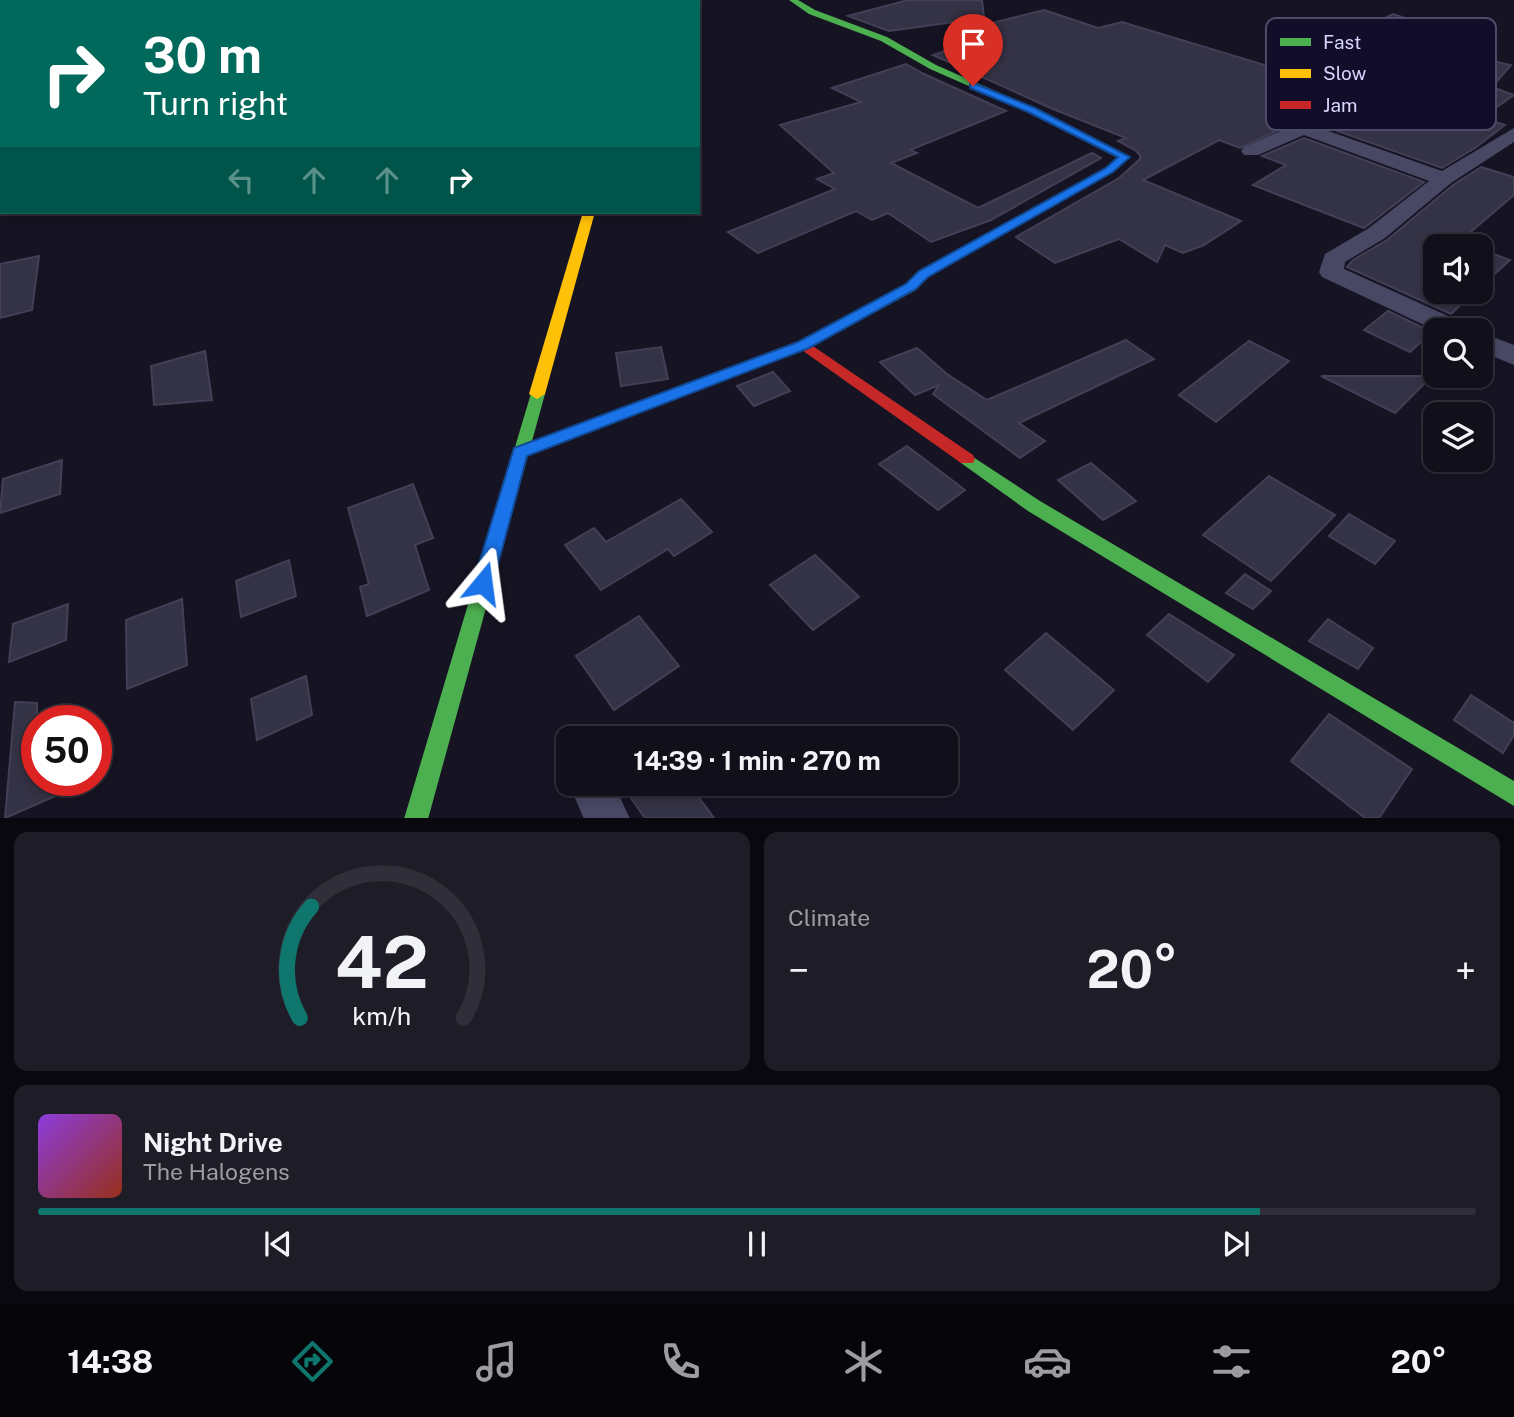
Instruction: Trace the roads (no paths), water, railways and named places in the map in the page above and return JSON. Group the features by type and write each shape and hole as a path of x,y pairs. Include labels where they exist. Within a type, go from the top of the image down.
{"street":[{"path":"520,452 804,345 911,286 923,274 1110,170 1125,157 1031,110 993,96 933,67 884,39 812,12 793,0"},
{"path":"1251,151 1298,130"},
{"path":"1309,130 1444,179"},
{"path":"1431,318 1331,272 1333,259 1377,233 1444,179 1514,134"},
{"path":"416,818 588,214"},
{"path":"804,345 1034,506 1514,794"},
{"path":"1493,346 1514,356"},
{"path":"597,796 607,818"}]}
